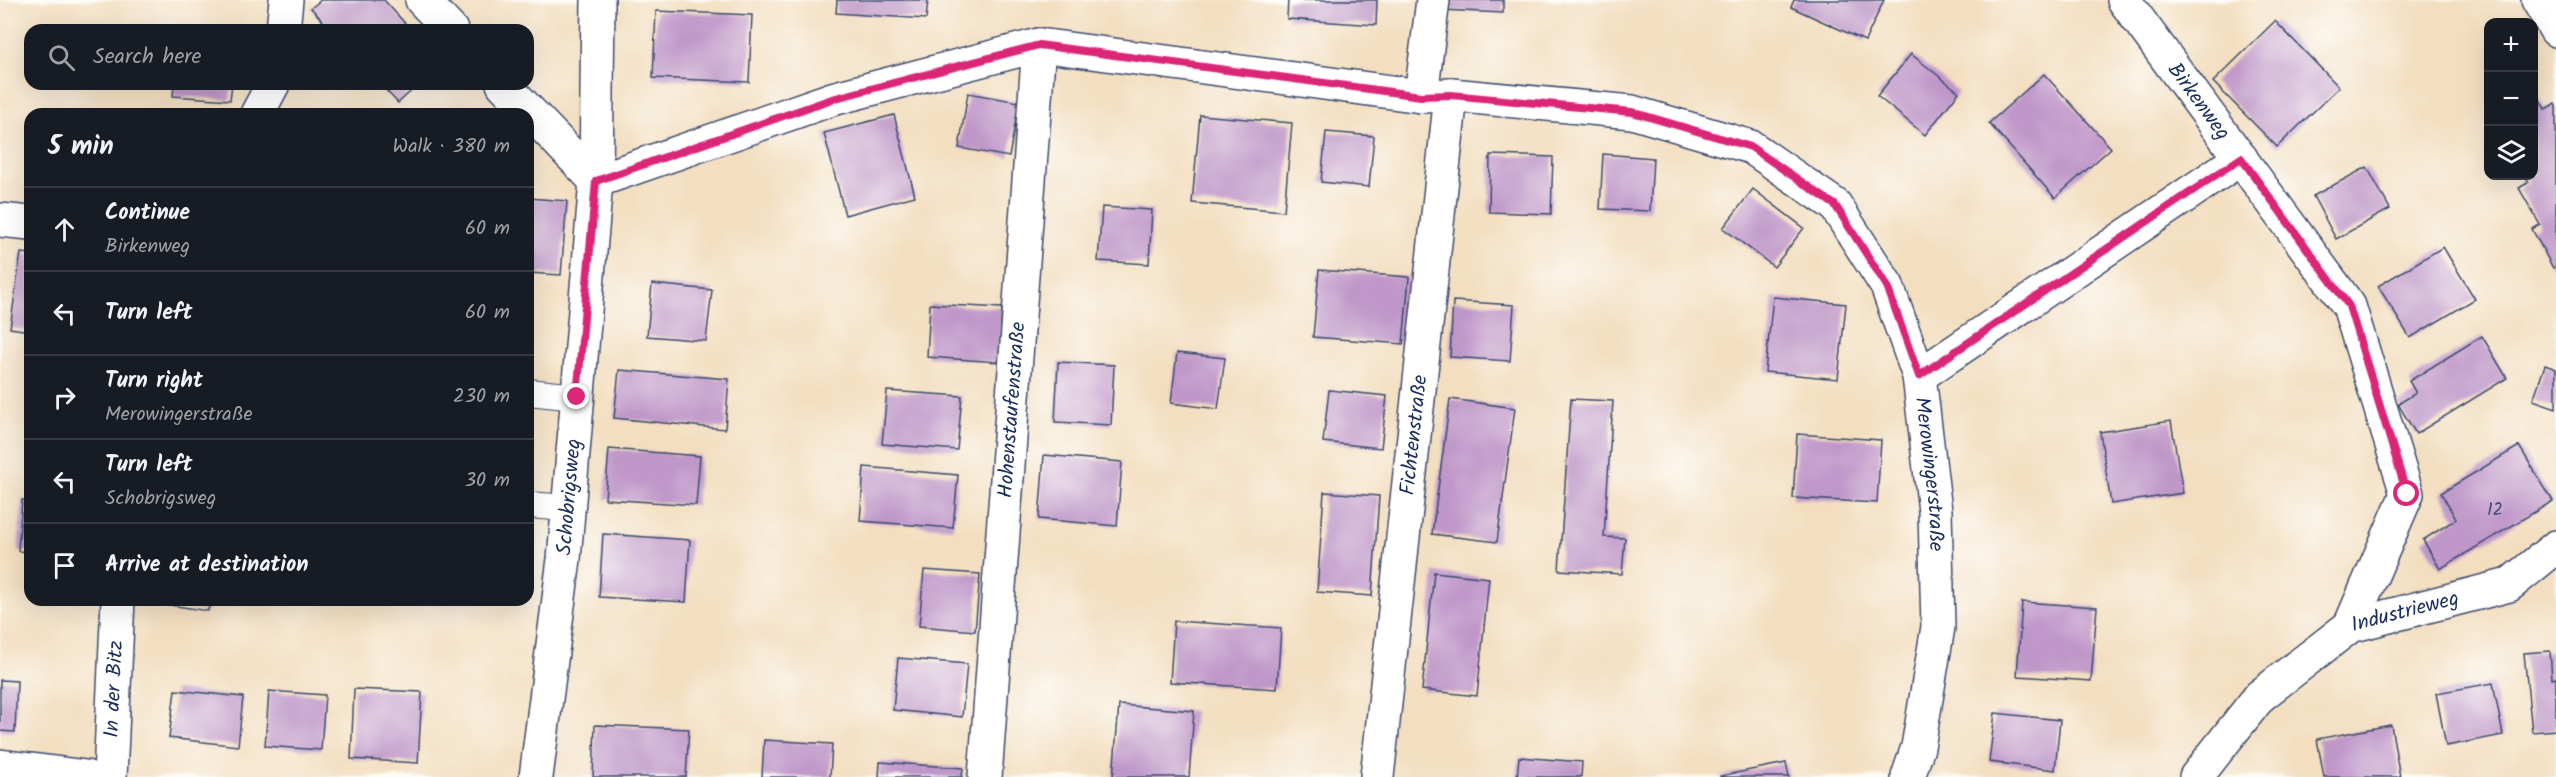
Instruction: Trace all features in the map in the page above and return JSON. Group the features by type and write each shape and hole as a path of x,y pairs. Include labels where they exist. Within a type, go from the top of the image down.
{"street":[{"path":"283,24 286,0"},
{"path":"422,0 445,24"},
{"name":"Schobrigsweg","path":"536,777 564,559 596,181 598,0"},
{"path":"1433,0 1436,96"},
{"name":"Birkenweg","path":"2124,0 2349,306 2407,494 2350,626"},
{"path":"2538,0 2556,30"},
{"name":"Merowingerstraße","path":"596,181 832,99 1039,45 1436,96 1632,112 1751,147 1835,205 1887,286 1919,376 1935,511 1938,627 1918,747 1908,777"},
{"name":"Hohenstaufenstraße","path":"985,777 1039,45"},
{"path":"260,108 270,90"},
{"path":"509,90 526,108"},
{"name":"Fichtenstraße","path":"1377,777 1436,96"},
{"path":"534,116 596,181"},
{"path":"1919,376 2241,158"},
{"path":"0,220 24,222"},
{"name":"Industrieweg","path":"2196,777 2260,696 2350,626 2509,585 2556,546"},
{"name":"In der Bitz","path":"110,777 118,606"},
{"path":"0,766 86,777"}],"lane":[{"path":"534,393 577,397"},
{"path":"534,505 568,508"}],"building":[{"path":"321,0 384,0 406,24 326,24 311,8"},
{"path":"837,0 928,0 926,19 836,13"},
{"path":"1288,0 1377,0 1376,25 1287,19"},
{"path":"1443,0 1503,0 1503,13 1442,10"},
{"path":"1794,0 1884,0 1865,41 1791,7"},
{"path":"656,11 752,15 749,82 653,78"},
{"path":"2275,21 2339,87 2277,147 2213,82"},
{"path":"1911,54 1959,92 1925,135 1877,96"},
{"path":"2044,74 2111,148 2055,198 1989,123"},
{"path":"174,90 231,90 230,100 173,96"},
{"path":"386,90 412,90 398,103"},
{"path":"968,93 1019,102 1009,157 959,148"},
{"path":"2538,96 2545,109 2555,104 2556,107 2556,267 2553,268 2532,229 2540,225 2519,188 2529,182 2528,180 2538,180"},
{"path":"894,115 915,196 845,215 824,133"},
{"path":"1200,115 1292,123 1284,211 1192,203"},
{"path":"1326,132 1374,136 1369,187 1321,182"},
{"path":"1603,154 1653,158 1650,211 1600,209"},
{"path":"1490,155 1553,157 1551,214 1489,212"},
{"path":"2367,167 2390,209 2336,239 2313,196"},
{"path":"1753,189 1804,228 1774,267 1723,228"},
{"path":"534,198 567,201 561,275 534,273"},
{"path":"1102,207 1152,210 1149,264 1098,261"},
{"path":"2443,247 2475,299 2410,338 2378,286"},
{"path":"21,253 24,253 24,330 10,328"},
{"path":"1319,270 1409,277 1403,344 1313,337"},
{"path":"652,284 712,290 706,341 647,336"},
{"path":"1773,297 1846,304 1838,379 1765,372"},
{"path":"1453,301 1514,305 1510,361 1450,357"},
{"path":"930,304 1002,308 999,362 927,357"},
{"path":"2482,336 2507,378 2416,434 2398,404 2416,393 2409,381"},
{"path":"1177,353 1225,358 1218,409 1171,403"},
{"path":"1058,362 1114,365 1111,425 1055,422"},
{"path":"2545,365 2556,369 2556,408 2533,400"},
{"path":"619,370 729,379 725,429 614,418"},
{"path":"1329,390 1387,396 1381,448 1323,442"},
{"path":"887,391 962,396 957,450 882,444"},
{"path":"1450,399 1515,408 1497,542 1432,534"},
{"path":"1571,399 1613,401 1604,537 1625,538 1622,574 1559,570"},
{"path":"2171,421 2183,493 2111,504 2100,432"},
{"path":"1797,434 1881,440 1877,503 1793,498"},
{"path":"2519,446 2553,501 2440,569 2423,540 2456,519 2441,493"},
{"path":"609,449 700,456 696,505 605,499"},
{"path":"1044,455 1122,462 1117,526 1039,519"},
{"path":"864,467 958,475 953,528 860,521"},
{"path":"1324,492 1379,496 1372,596 1317,592"},
{"path":"22,500 24,500 24,552 18,551"},
{"path":"603,534 690,540 686,602 599,597"},
{"path":"924,570 980,574 975,631 919,626"},
{"path":"1434,572 1489,578 1477,696 1422,690"},
{"path":"2022,602 2097,607 2091,681 2017,676"},
{"path":"176,606 209,606 208,611"},
{"path":"1174,621 1281,628 1277,689 1170,682"},
{"path":"2550,651 2552,679 2556,678 2556,730 2532,732 2524,653"},
{"path":"898,658 967,664 962,717 893,710"},
{"path":"0,680 17,681 15,732 0,731"},
{"path":"2493,683 2503,735 2446,746 2436,693"},
{"path":"354,689 422,692 418,763 351,759"},
{"path":"175,690 243,697 238,746 169,738"},
{"path":"269,691 325,695 321,750 265,746"},
{"path":"1119,705 1194,711 1189,777 1113,777"},
{"path":"1995,713 2060,720 2055,770 1989,762"},
{"path":"595,725 689,729 686,777 593,777"},
{"path":"2391,725 2400,777 2324,777 2317,739"},
{"path":"764,740 832,744 830,777 762,777"},
{"path":"1519,757 1582,762 1581,777 1517,777"},
{"path":"880,762 963,768 962,777 879,777"},
{"path":"1786,763 1789,777 1720,777 1720,776"}],"route":[{"path":"577,397 596,181 832,99 1039,45 1421,96 1451,95 1632,112 1751,147 1835,205 1887,286 1919,376 2241,158 2349,306 2407,494"}]}
